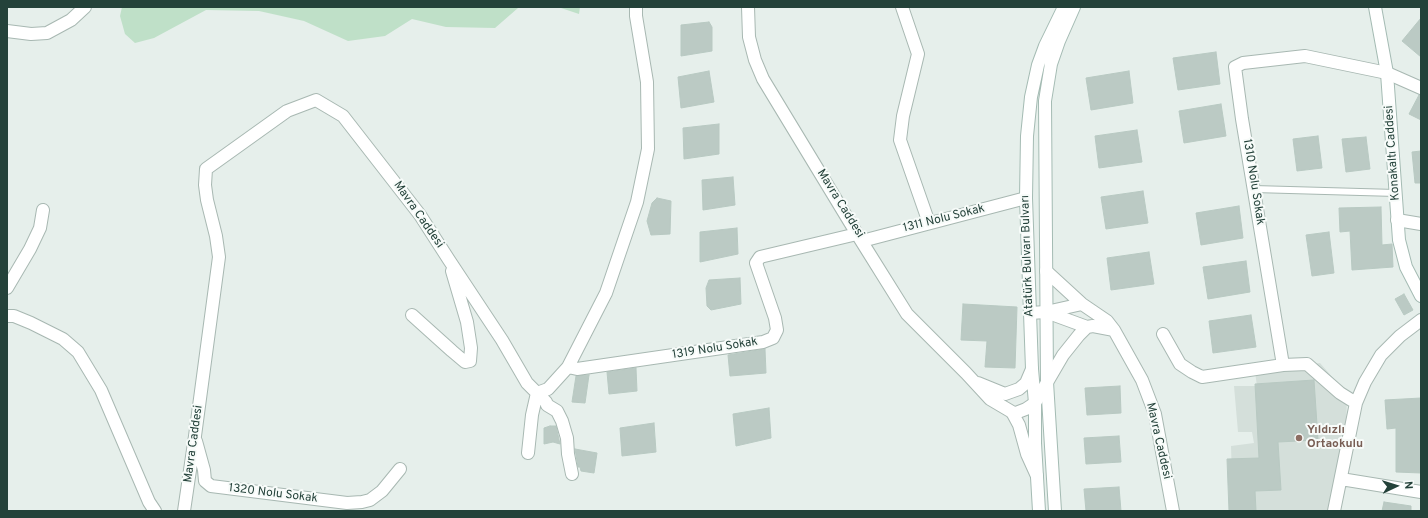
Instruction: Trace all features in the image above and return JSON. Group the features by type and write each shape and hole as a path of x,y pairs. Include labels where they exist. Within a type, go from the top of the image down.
{"street":[{"path":"7,31 31,34 47,33 71,20 84,7"},
{"path":"528,453 532,415 537,393 548,389 568,368 606,292 637,202 648,149 647,82 636,16 636,7"},
{"name":"Mavra Caddesi","path":"748,7 749,37 755,60 763,79 907,314 990,399 1012,412"},
{"path":"902,7 918,54 903,116 900,140 929,223"},
{"name":"Atatürk Bulvarı Bulvarı","path":"1039,511 1026,198 1027,136 1031,97 1038,65 1045,46 1064,7"},
{"name":"Atatürk Bulvarı Bulvarı","path":"1055,511 1047,382 1044,101 1053,58 1074,7"},
{"name":"Konakaltı Caddesi","path":"1375,7 1387,73 1396,193 1396,220 1399,240 1406,267 1421,296"},
{"name":"1310 Nolu Sokak","path":"1283,365 1242,119 1235,67 1243,63 1305,56 1387,73"},
{"path":"1387,73 1421,88"},
{"name":"Mavra Caddesi","path":"184,511 219,257 216,236 207,200 205,185 206,169 287,111 316,100 343,116 420,215 448,260 502,340 527,383 546,402 547,405 557,411 562,421 567,438 568,454 572,474"},
{"name":"1311 Nolu Sokak","path":"859,237 929,223 1026,198"},
{"path":"7,288 30,249 40,228 43,210"},
{"path":"1396,220 1421,224"},
{"name":"1319 Nolu Sokak","path":"568,368 577,369 763,342 773,338 778,330 756,263 760,257 859,237"},
{"path":"412,315 456,355 465,362 470,361 471,348 466,322 448,260"},
{"name":"Mavra Caddesi","path":"1046,271 1082,304 1102,317 1114,330 1142,380 1155,414 1173,511"},
{"path":"1030,313 1046,312 1082,304"},
{"path":"1046,312 1087,327 1098,326 1114,330"},
{"path":"7,316 14,316 63,339 78,352 102,390 149,502 155,511"},
{"path":"1334,511 1356,403 1365,382 1381,356 1400,336 1421,320"},
{"path":"1012,412 1013,414 1020,412 1035,403 1063,354 1072,342 1087,327"},
{"path":"1163,334 1180,364 1202,377 1283,365 1307,364 1340,393 1356,403"},
{"name":"Mavra Caddesi","path":"971,380 1004,394 1019,389 1026,383 1032,369"},
{"path":"1012,412 1019,425 1027,454 1037,476"},
{"name":"1320 Nolu Sokak","path":"195,436 204,470 205,481 211,486 347,503 362,502 370,500 382,491 400,469"},
{"path":"1341,478 1421,492"}],"lane":[{"path":"1254,189 1396,193"}],"shaded area":[{"name":"Yıldızlı Ortaokulu","path":"1320,363 1347,394 1345,469 1336,511 1233,511 1231,446 1254,443 1252,432 1238,432 1234,386 1257,386 1255,372"}],"green space":[{"path":"122,7 551,7 518,8 495,28 446,27 412,19 385,36 348,41 304,21 259,11 206,10 154,38 135,43 125,34 120,16"},
{"path":"558,7 580,7 579,14"}],"building":[{"path":"1421,18 1421,57 1402,41"},
{"path":"709,22 712,27 712,51 681,56 681,25"},
{"path":"1216,52 1220,84 1178,90 1173,58"},
{"path":"709,71 714,102 681,108 678,77"},
{"path":"1129,71 1133,103 1091,110 1086,78"},
{"path":"1419,95 1421,95 1421,120 1409,114"},
{"path":"1221,104 1226,136 1184,143 1179,111"},
{"path":"719,124 719,154 684,159 683,128"},
{"path":"1137,130 1142,162 1099,168 1095,136"},
{"path":"1318,136 1322,168 1297,171 1293,139"},
{"path":"1366,137 1370,169 1346,172 1342,139"},
{"path":"1421,151 1421,183 1415,183 1412,152"},
{"path":"733,177 735,205 703,210 702,180"},
{"path":"1143,191 1148,223 1106,229 1101,197"},
{"path":"657,198 671,201 670,234 651,235 647,221 652,203"},
{"path":"1239,206 1243,238 1201,245 1196,213"},
{"path":"1381,207 1382,245 1392,244 1393,267 1352,270 1350,231 1340,232 1339,208"},
{"path":"737,228 738,254 700,262 700,232"},
{"path":"1329,232 1334,273 1312,276 1306,235"},
{"path":"1149,252 1154,284 1111,290 1107,258"},
{"path":"1246,261 1250,292 1208,299 1203,267"},
{"path":"740,278 741,304 711,310 707,306 706,288 709,280"},
{"path":"1404,294 1413,310 1404,315 1395,299"},
{"path":"963,304 1017,307 1015,368 985,367 987,341 961,340"},
{"path":"1251,315 1256,347 1213,353 1209,321"},
{"path":"765,349 766,373 730,376 728,355"},
{"path":"636,368 637,391 609,394 607,372"},
{"path":"589,375 585,403 572,402 576,376"},
{"path":"1314,380 1318,440 1278,442 1281,490 1255,491 1256,511 1229,511 1227,459 1259,458 1255,384"},
{"path":"1120,386 1121,413 1087,415 1085,388"},
{"path":"1421,398 1421,473 1396,472 1396,428 1387,429 1385,400"},
{"path":"769,408 771,438 736,446 733,414"},
{"path":"654,423 656,452 622,456 620,428"},
{"path":"556,426 560,444 553,442 544,444 544,428"},
{"path":"1119,436 1121,462 1086,464 1084,438"},
{"path":"575,449 597,453 594,473 581,471 580,467 578,467"},
{"path":"1119,487 1121,511 1086,511 1084,489"},
{"path":"1384,502 1411,506 1411,511 1382,511"}],"place":[{"name":"Yıldızlı Ortaokulu","path":"1299,438"}]}
